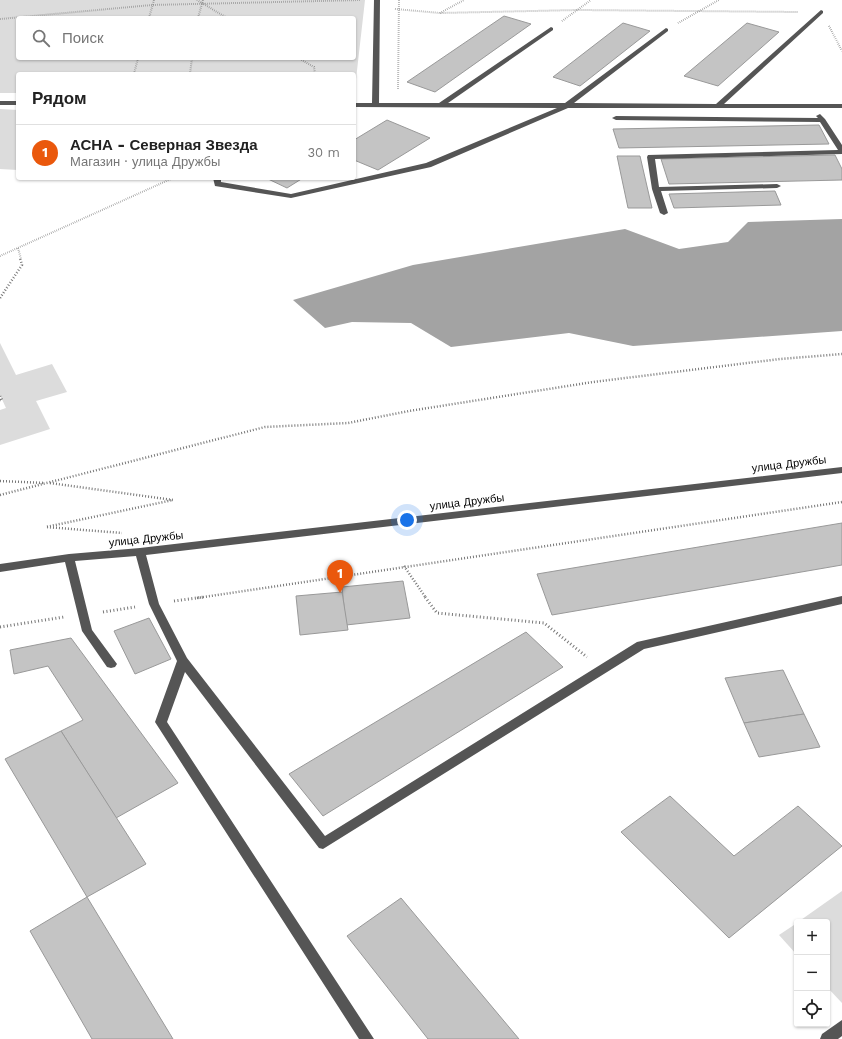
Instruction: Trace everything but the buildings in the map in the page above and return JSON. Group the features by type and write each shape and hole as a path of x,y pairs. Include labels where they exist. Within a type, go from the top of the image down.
{"street":[{"path":"374,105 377,0"},
{"path":"716,106 821,12"},
{"path":"439,106 551,29"},
{"path":"217,180 218,184 292,196 428,165 566,106 666,30"},
{"path":"0,103 16,103"},
{"path":"356,105 842,106"},
{"path":"664,213 656,189 651,158 842,152 814,106"},
{"path":"616,118 823,120"},
{"path":"656,189 777,186"},
{"name":"улица Дружбы","path":"0,568 69,558 140,552 842,470"},
{"path":"140,552 154,604 183,661 323,844 641,645 842,600"},
{"path":"69,558 86,631 111,664"},
{"path":"183,661 161,722 367,1039"},
{"path":"827,1039 842,1026"}],"path":[{"path":"149,16 154,0"},
{"path":"197,0 224,16"},
{"path":"198,16 203,0"},
{"path":"41,16 152,5 367,0"},
{"path":"398,105 399,0"},
{"path":"440,13 464,0"},
{"path":"551,29 591,0"},
{"path":"666,30 720,0"},
{"path":"377,8 440,13 578,10 821,12"},
{"path":"0,20 16,18"},
{"path":"134,72 138,60"},
{"path":"190,72 192,60"},
{"path":"302,60 314,67 315,72"},
{"path":"0,256 169,180"},
{"path":"0,298 22,265 18,248"},
{"path":"0,495 265,427 348,423 416,410 593,382 780,359 842,354"},
{"path":"0,396 2,400 0,400"},
{"path":"0,481 49,483 173,500 46,527 125,534"},
{"path":"0,627 842,502"},
{"path":"404,566 437,613 544,623 602,669"}],"shaded area":[{"path":"0,0 365,0 356,79 356,72 16,72 16,93 0,93"},
{"path":"0,109 16,110 16,170 0,169"},
{"path":"842,219 842,331 633,346 569,333 451,347 411,323 352,322 325,328 293,300 413,265 625,229 679,249 728,242 748,222"},
{"path":"0,343 16,375 52,364 67,392 36,401 50,429 0,445 0,410 6,408 0,395"},
{"path":"842,891 842,1003 830,990 830,919 802,919"},
{"path":"794,925 794,952 779,935"}],"place":[{"name":"АСНА - Северная Звезда","path":"340,593"}]}
